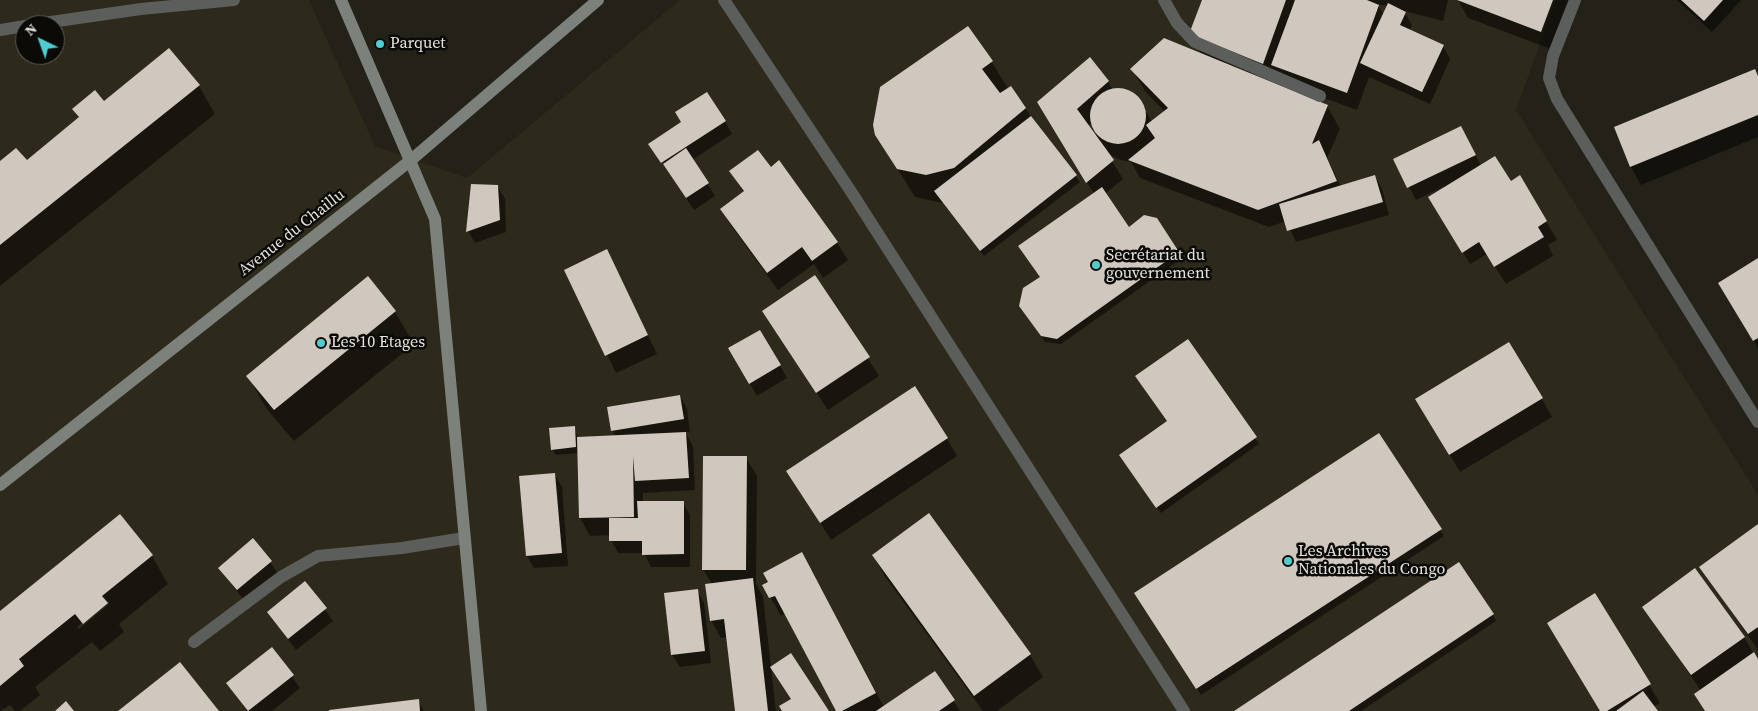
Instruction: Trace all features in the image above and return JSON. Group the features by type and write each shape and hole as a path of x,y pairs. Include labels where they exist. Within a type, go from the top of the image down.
{"street":[{"path":"65,20 141,9 234,0"},
{"path":"341,0 435,219 481,711"},
{"name":"Avenue du Chaillu","path":"0,485 410,160 598,0"},
{"path":"724,0 850,190 1184,711"},
{"path":"1164,0 1177,23 1195,42 1320,96"},
{"path":"1575,0 1552,56 1548,78 1557,99 1758,422"},
{"path":"0,30 15,28"},
{"path":"194,642 281,577 318,556 402,548 464,538"}],"shaded area":[{"path":"0,0 309,0 375,146 467,178 680,0 1556,0 1516,110 1758,495 1758,711 0,711"}],"building":[{"path":"1202,0 1286,0 1263,64 1189,34"},
{"path":"1295,0 1367,0 1379,5 1347,93 1271,65"},
{"path":"1457,0 1553,0 1541,32"},
{"path":"1681,0 1723,0 1704,21"},
{"path":"1388,3 1406,12 1400,25 1444,45 1422,92 1360,63"},
{"path":"968,26 993,61 982,69 1000,93 1011,86 1026,108 954,168 926,175 897,169 875,135 873,125 880,87"},
{"path":"1164,38 1328,105 1312,144 1319,140 1337,181 1258,210 1128,160 1155,138 1146,125 1168,108 1130,69"},
{"path":"169,48 200,85 0,245 0,161 16,148 27,160 79,117 72,109 95,90 104,101"},
{"path":"1090,57 1109,81 1077,109 1114,160 1086,183 1037,102"},
{"path":"1755,69 1758,76 1758,115 1630,167 1614,127"},
{"path":"1118,88 1129,90 1138,96 1144,105 1146,116 1144,127 1138,136 1129,142 1118,144 1107,142 1098,136 1092,127 1090,116 1092,105 1098,96 1107,90"},
{"path":"707,92 726,121 661,163 648,144 681,122 675,112"},
{"path":"1031,116 1077,175 980,251 934,191"},
{"path":"1461,126 1476,155 1407,188 1393,159"},
{"path":"686,148 709,183 686,198 663,164"},
{"path":"758,150 771,167 779,160 838,242 812,261 802,247 767,273 720,209 744,191 729,171"},
{"path":"1495,156 1511,181 1520,175 1547,221 1538,227 1544,237 1494,267 1479,242 1462,253 1428,197"},
{"path":"1375,175 1383,202 1287,231 1279,204"},
{"path":"471,184 498,185 500,220 466,232"},
{"name":"Secrétariat du gouvernement","path":"1102,187 1129,227 1144,215 1157,218 1179,252 1057,339 1041,336 1019,306 1023,288 1040,277 1018,246"},
{"path":"607,249 648,335 605,356 564,270"},
{"path":"1758,258 1758,338 1753,341 1718,283"},
{"path":"815,275 870,357 816,393 762,311"},
{"name":"Les 10 Etages","path":"368,276 396,311 274,410 246,376"},
{"path":"760,330 781,365 749,384 728,348"},
{"path":"1188,339 1257,437 1156,508 1119,455 1167,421 1135,376"},
{"path":"1509,342 1543,398 1449,455 1415,399"},
{"path":"915,386 948,438 820,523 786,471"},
{"path":"680,395 684,419 611,431 607,407"},
{"path":"575,426 576,447 551,450 549,428"},
{"path":"686,432 689,478 635,481 633,456 634,517 579,518 577,437"},
{"name":"Les Archives Nationales du Congo","path":"1379,433 1442,529 1196,689 1134,593"},
{"path":"703,456 747,456 746,570 702,570"},
{"path":"555,473 562,553 526,556 519,476"},
{"path":"637,501 684,501 684,554 642,555 642,541 609,541 609,518 638,518"},
{"path":"929,513 1031,654 974,696 872,555"},
{"path":"120,514 153,555 102,596 108,603 83,624 75,614 19,659 24,666 0,686 0,611"},
{"path":"1758,524 1758,627 1748,634 1699,567"},
{"path":"253,538 272,561 237,590 218,568"},
{"path":"802,552 876,693 842,711 836,711 775,596 769,598 762,585 768,582 763,573"},
{"path":"1459,562 1494,614 1349,711 1234,711"},
{"path":"1695,568 1745,637 1691,675 1642,607"},
{"path":"753,578 768,711 735,711 724,619 710,621 705,584"},
{"path":"305,581 327,608 288,639 267,612"},
{"path":"698,589 705,651 671,655 664,593"},
{"path":"1595,593 1651,684 1607,711 1600,711 1547,623"},
{"path":"272,647 294,675 248,711 226,683"},
{"path":"1754,652 1758,659 1758,711 1705,711 1694,694"},
{"path":"791,653 829,711 782,711 779,706 791,699 770,667"},
{"path":"180,662 219,711 118,711"},
{"path":"935,671 955,700 939,711 876,711"},
{"path":"1643,691 1658,711 1616,711"},
{"path":"419,699 420,711 329,711 329,710"},
{"path":"66,701 74,711 55,711"}],"place":[{"name":"Parquet","path":"380,44"},
{"name":"Secrétariat du gouvernement","path":"1096,265"},
{"name":"Les 10 Etages","path":"321,343"},
{"name":"Les Archives Nationales du Congo","path":"1288,561"}]}
